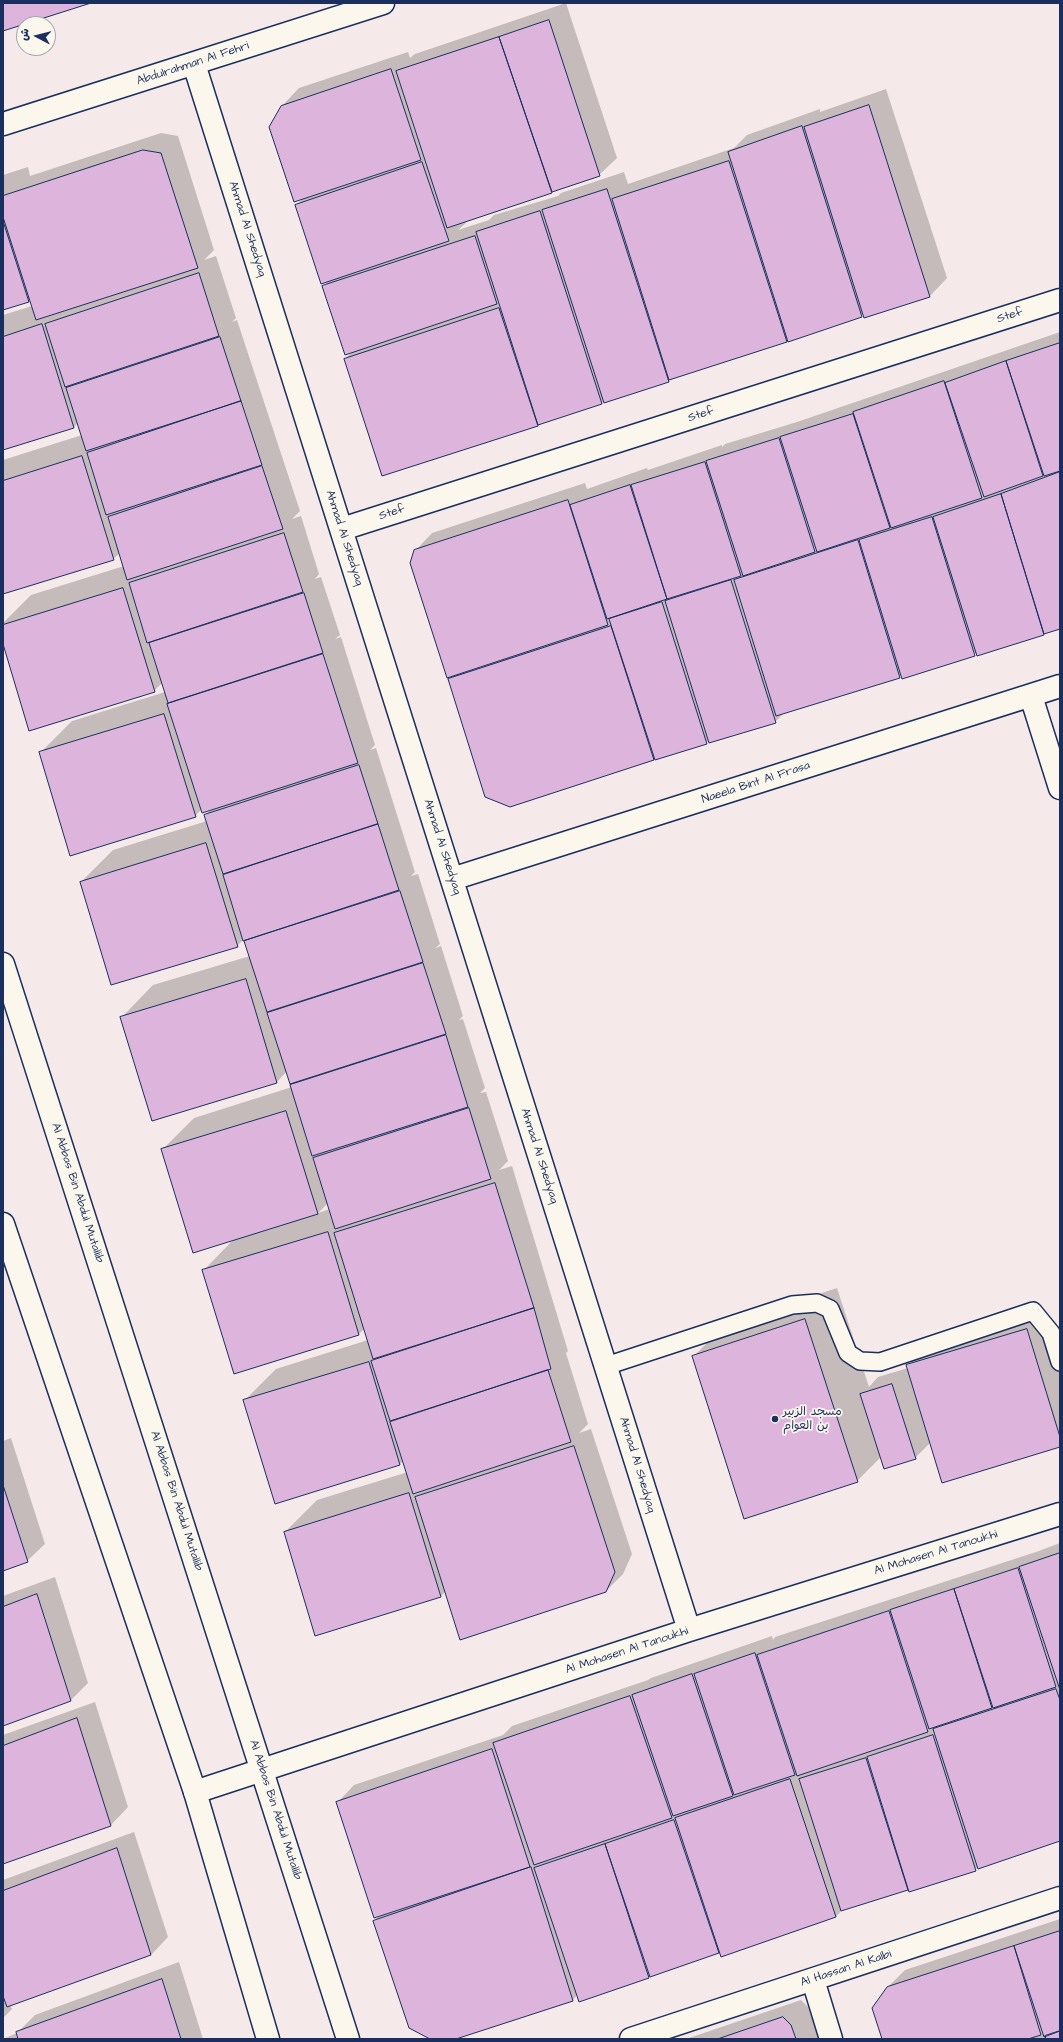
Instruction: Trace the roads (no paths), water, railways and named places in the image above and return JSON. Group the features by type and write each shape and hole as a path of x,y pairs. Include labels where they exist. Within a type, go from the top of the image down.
{"street":[{"name":"Abdulrahman Al Fehri","path":"3,124 382,3"},
{"name":"Ahmad Al Shedyaq","path":"194,64 689,1630"},
{"name":"Stef","path":"342,529 1060,300"},
{"name":"Naeela Bint Al Frasa","path":"452,879 1060,686"},
{"path":"1031,696 1060,788"},
{"name":"Al Abbas Bin Abdul Mutallib","path":"3,964 348,2039"},
{"path":"3,1224 195,1792 268,2039"},
{"name":"Al Mohasen Al Tanoukhi","path":"195,1792 262,1768 689,1630 1060,1514"},
{"name":"Al Hassan Al Kalbi","path":"631,2039 1060,1898"},
{"path":"813,1980 831,2039"}],"lane":[{"path":"606,1366 792,1305 817,1303 830,1310 848,1353 860,1361 880,1362 1033,1311 1052,1333 1060,1362"}],"place":[{"name":"مسجد الزبير بن العوام","path":"775,1419"}]}
